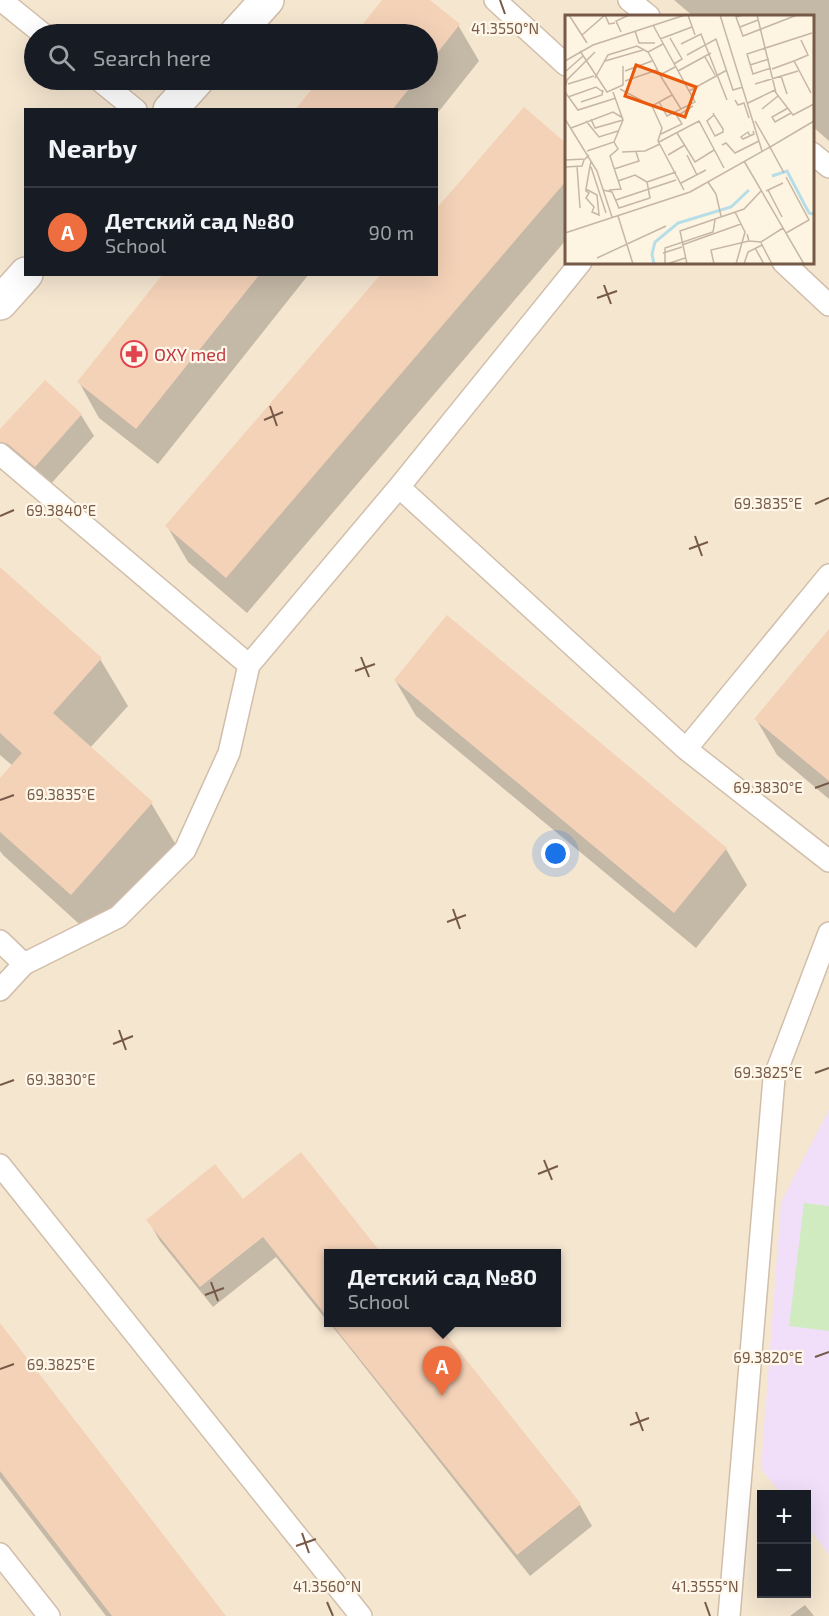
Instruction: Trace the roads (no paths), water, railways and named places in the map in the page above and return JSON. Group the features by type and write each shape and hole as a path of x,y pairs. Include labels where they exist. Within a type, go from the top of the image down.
{"street":[{"path":"245,24 267,0"},
{"path":"172,108 188,90"},
{"path":"0,303 24,276"}],"lane":[{"path":"1,0 31,24"},
{"path":"495,0 565,63"},
{"path":"630,0 648,15"},
{"path":"111,90 134,108"},
{"path":"814,154 829,167"},
{"path":"0,990 24,964 118,917 184,850 229,753 249,664 399,488 579,264"},
{"path":"785,264 829,305"},
{"path":"0,454 249,664"},
{"path":"399,488 686,749 829,861"},
{"path":"686,749 829,575"},
{"path":"729,1616 774,1078 829,933"},
{"path":"0,941 24,964"},
{"path":"0,1165 361,1616"},
{"path":"0,1554 50,1616"}],"place":[{"name":"OXY med","path":"134,354"},
{"name":"Детский сад №80","path":"442,1396"}]}
